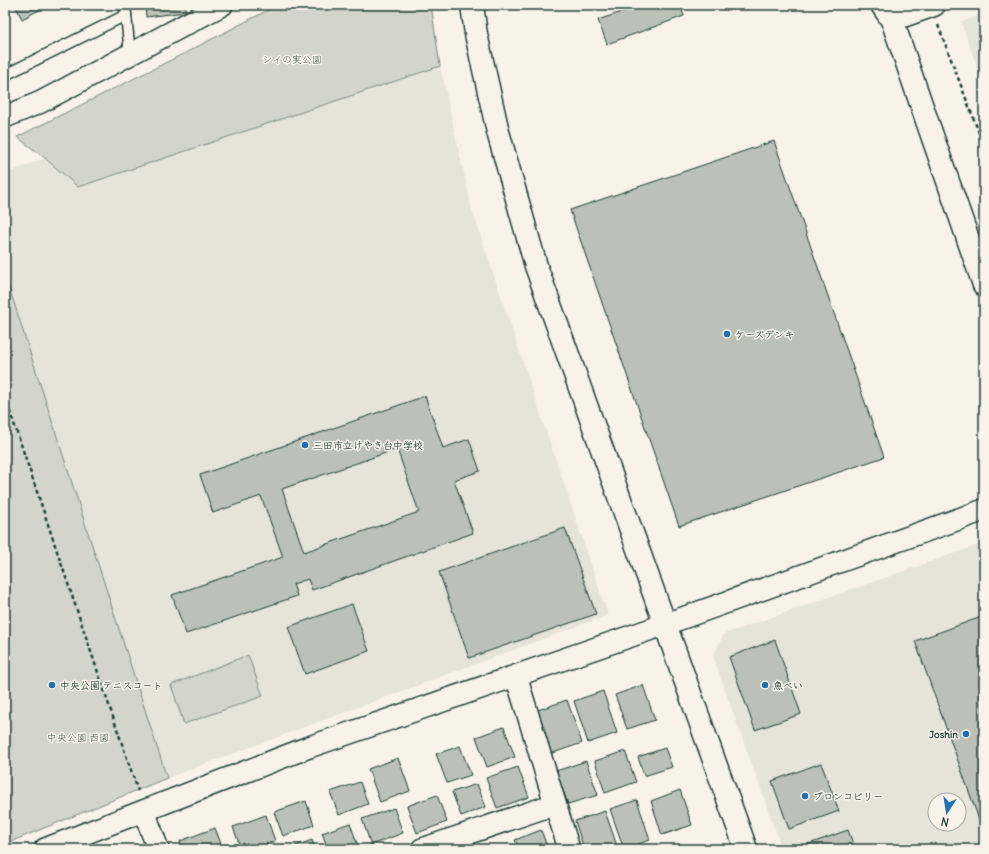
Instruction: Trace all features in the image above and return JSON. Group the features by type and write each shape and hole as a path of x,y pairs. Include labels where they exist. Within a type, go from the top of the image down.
{"street":[{"path":"5,117 41,102 222,5"},
{"path":"472,5 476,34 498,132 536,266 746,849"},
{"path":"932,6 887,12 984,285"},
{"path":"45,849 309,747 666,624 984,510"},
{"path":"516,676 569,849"},
{"path":"422,849 555,804"},
{"path":"144,811 158,849"}],"lane":[{"path":"5,76 125,10 130,54"}],"path":[{"path":"932,6 984,146"},
{"path":"5,397 144,811"}],"shaded area":[{"path":"984,14 984,86 961,22"},
{"name":"三田市立けやき台中学校","path":"440,66 472,210 608,615 167,778 5,275 5,174 45,158 78,187"},
{"path":"984,543 984,849 782,849 713,656 724,634"}],"green space":[{"name":"シイの実公園","path":"278,5 431,5 440,66 78,187 45,158 17,137 179,56"},
{"name":"中央公園 西園","path":"5,275 167,778 5,844"},
{"path":"248,655 263,696 184,724 171,685"}],"building":[{"path":"15,5 49,5 22,19"},
{"path":"145,5 185,5 186,12 146,17"},
{"path":"642,5 680,5 684,16 607,44 598,20"},
{"name":"ケーズデンキ","path":"774,141 884,457 679,526 570,210"},
{"path":"425,396 443,448 469,439 480,471 454,480 473,533 312,590 308,579 293,584 297,596 186,634 172,595 283,557 261,496 213,513 200,475","holes":["397,449 419,512 304,552 282,489"]},
{"path":"565,528 596,614 469,658 439,572"},
{"path":"352,604 369,651 305,674 288,627"},
{"name":"Joshin","path":"984,616 984,828 982,828 915,641"},
{"name":"魚べい","path":"775,640 801,714 755,730 729,657"},
{"path":"643,685 655,720 627,729 615,695"},
{"path":"603,691 617,733 588,743 574,701"},
{"path":"567,700 582,743 550,754 535,711"},
{"path":"504,727 515,757 487,767 476,737"},
{"path":"460,746 471,775 447,783 436,754"},
{"path":"665,748 672,767 644,776 638,757"},
{"path":"625,751 636,782 605,793 595,761"},
{"path":"398,758 410,791 380,802 368,769"},
{"path":"586,761 598,795 568,804 556,771"},
{"name":"ブロンコビリー","path":"821,763 839,811 789,829 772,781"},
{"path":"518,767 529,797 497,808 486,778"},
{"path":"360,782 368,804 339,815 330,792"},
{"path":"477,784 486,807 461,816 452,792"},
{"path":"680,790 692,825 662,835 651,801"},
{"path":"437,795 447,822 417,833 407,806"},
{"path":"637,800 650,840 624,849 610,809"},
{"path":"306,801 314,825 283,836 274,812"},
{"path":"394,808 403,833 371,845 362,819"},
{"path":"605,811 618,849 584,849 575,821"},
{"path":"266,815 275,841 253,849 241,849 233,827"},
{"path":"350,823 359,849 328,849 322,833"},
{"path":"215,828 223,849 183,849 180,841"},
{"path":"541,830 548,849 519,849 515,840"},
{"path":"848,830 855,849 795,849"},
{"path":"312,840 315,849 287,849"}],"place":[{"name":"ケーズデンキ","path":"727,334"},
{"name":"三田市立けやき台中学校","path":"305,445"},
{"name":"中央公園 テニスコート","path":"52,685"},
{"name":"魚べい","path":"765,685"},
{"name":"Joshin","path":"966,734"},
{"name":"ブロンコビリー","path":"805,796"}]}
